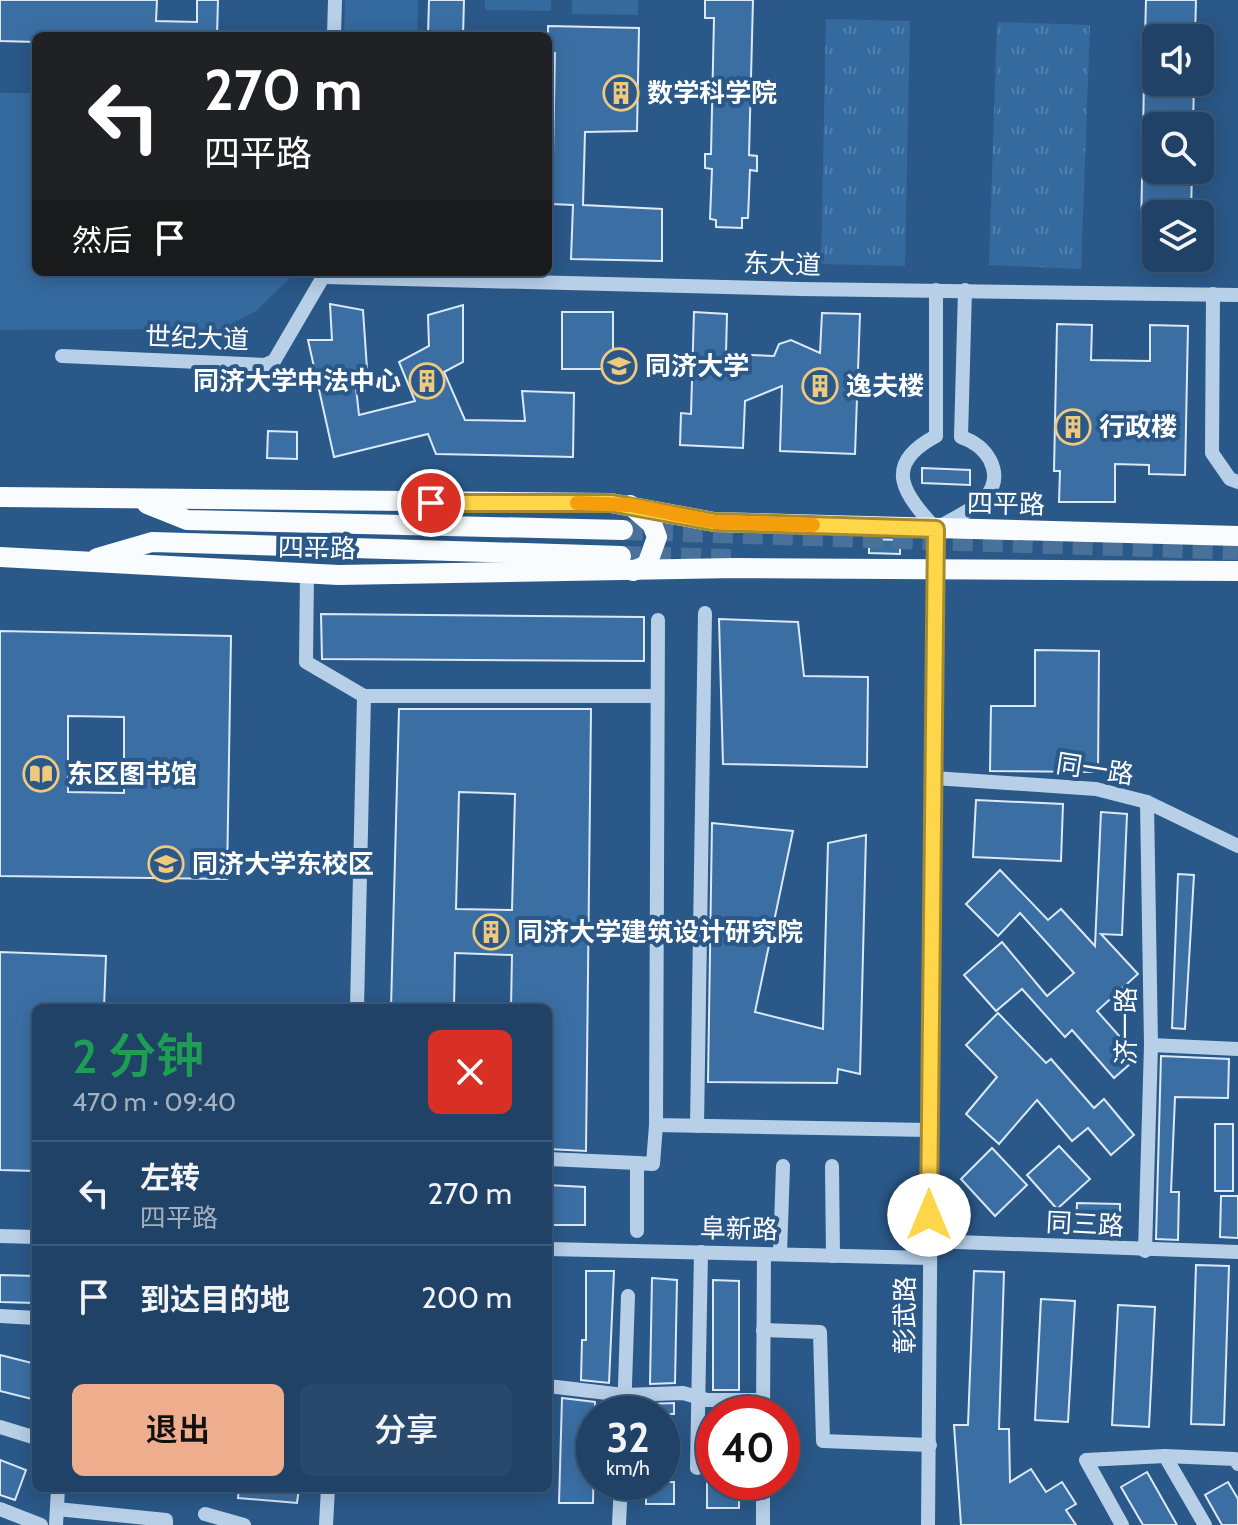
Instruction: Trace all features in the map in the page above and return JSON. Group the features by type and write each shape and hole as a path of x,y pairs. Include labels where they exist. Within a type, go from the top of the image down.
{"main road":[{"name":"四平路","path":"0,497 630,505 714,522 1238,536"},
{"path":"137,500 187,520 623,530"},
{"path":"86,562 152,542 647,565 657,537 652,524 630,505"},
{"name":"四平路","path":"0,557 307,574 627,563 934,572 1238,571"}],"street":[{"path":"334,32 335,0"},
{"name":"世纪大道","path":"62,356 265,365 274,361 325,276"},
{"name":"东大道","path":"402,276 1238,295"},
{"path":"936,290 936,436"},
{"path":"961,437 965,290"},
{"path":"1213,294 1212,453 1230,479 1238,482"},
{"path":"936,436 961,437 987,454 995,471 994,486 983,501 936,529 903,487 902,472 910,456 936,436"},
{"name":"彰武路","path":"928,1525 936,529"},
{"path":"307,574 306,662 364,696 657,696"},
{"path":"697,1126 705,613"},
{"path":"552,1159 653,1164 656,1125 658,620"},
{"path":"357,1004 364,696"},
{"name":"同一路","path":"934,778 1096,789 1147,802 1238,846"},
{"name":"济一路","path":"1145,1251 1151,1045 1147,802"},
{"path":"1151,1045 1238,1049"},
{"path":"656,1125 929,1130"},
{"path":"637,1163 637,1231"},
{"path":"780,1254 783,1166"},
{"path":"832,1166 833,1256"},
{"path":"0,1236 32,1237"},
{"name":"同三路","path":"929,1241 1238,1252"},
{"name":"阜新路","path":"552,1249 929,1258"},
{"path":"698,1396 701,1252"},
{"path":"763,1396 764,1254"},
{"path":"624,1395 628,1296"},
{"path":"0,1316 32,1318"},
{"path":"763,1330 820,1332 823,1441 930,1445"},
{"path":"552,1386 624,1395 683,1393 696,1396"},
{"path":"0,1427 32,1437"},
{"path":"1165,1456 1205,1525"},
{"path":"1122,1525 1086,1460 1165,1456 1235,1459 1238,1464"},
{"path":"56,1525 58,1492"},
{"path":"326,1525 328,1492"},
{"path":"619,1525 620,1500"},
{"path":"763,1500 763,1525"},
{"path":"0,1509 41,1525"},
{"path":"57,1509 166,1520 166,1525"},
{"path":"205,1514 244,1525"}],"green space":[{"path":"345,0 418,0 417,32 344,32"},
{"path":"485,0 551,0 551,11 485,10"},
{"path":"572,0 638,0 638,15 572,14"},
{"path":"826,19 910,21 905,266 821,264"},
{"path":"997,22 1090,25 1081,269 989,265"},
{"path":"0,93 32,93 32,276 291,276 256,311 220,329 0,330"}],"building":[{"path":"0,0 157,0 156,21 197,22 197,0 218,0 217,32 32,32 32,42 0,41"},
{"path":"429,0 464,0 463,32 428,32"},
{"path":"705,0 753,0 749,155 757,156 757,171 750,170 748,218 742,218 742,228 716,227 716,220 710,219 712,169 705,168 705,154 711,154 714,18 705,18"},
{"path":"1146,0 1196,0 1195,24 1145,24"},
{"name":"数学科学院","path":"548,26 639,28 637,131 585,132 583,205 662,209 662,261 571,259 573,205 552,204 555,53 552,53 552,32 548,32"},
{"path":"1144,96 1194,96 1193,112 1143,112"},
{"path":"1142,180 1142,184 1192,184 1191,200 1142,200 1141,229"},
{"name":"同济大学中法中心","path":"330,304 363,310 367,369 354,369 359,415 415,401 399,362 429,346 428,315 463,305 463,362 444,372 465,420 525,421 522,391 574,393 573,457 436,454 428,434 334,457 308,340 332,340"},
{"path":"562,312 613,312 613,369 562,369"},
{"name":"逸夫楼","path":"694,312 727,314 726,354 774,356 779,344 791,340 820,353 822,313 860,314 855,454 780,451 782,386 745,401 743,448 680,445 681,413 691,414"},
{"name":"行政楼","path":"1057,324 1092,325 1091,360 1150,361 1150,325 1188,326 1185,475 1149,474 1149,465 1115,464 1115,502 1059,502 1060,471 1054,471"},
{"path":"268,431 297,432 297,459 267,458"},
{"path":"922,468 970,470 970,485 922,483"},
{"path":"869,539 900,540 900,554 869,553"},
{"path":"321,614 644,617 644,661 322,659"},
{"path":"719,619 798,622 804,676 868,677 867,767 723,764"},
{"path":"0,631 231,636 227,879 0,876","holes":["68,716 124,717 124,793 68,792"]},
{"path":"1035,650 1099,651 1098,772 990,771 991,706 1035,706"},
{"name":"同济大学建筑设计研究院","path":"399,709 591,709 586,1151 552,1149 552,1004 511,1004 512,955 455,953 454,1004 391,1004","holes":["459,792 515,794 512,910 456,909"]},
{"path":"976,800 1063,804 1061,861 973,857"},
{"path":"1101,812 1127,814 1122,935 1101,934 1138,974 1097,1011 1138,1057 1114,1078 1072,1030 1065,1037 1022,989 996,1011 964,975 1002,942 1047,996 1074,973 1020,913 998,936 966,904 1000,870 1048,920 1061,909 1095,946"},
{"path":"712,823 793,831 755,1012 823,1029 828,843 866,835 860,1074 838,1069 837,1083 708,1082"},
{"path":"1178,874 1194,875 1185,1029 1172,1028"},
{"path":"0,952 106,956 104,1004 32,1004 32,1171 0,1170"},
{"path":"998,1013 1046,1063 1051,1059 1094,1108 1104,1099 1134,1135 1111,1155 1088,1128 1072,1141 1037,1100 999,1144 966,1114 997,1077 966,1045"},
{"path":"1161,1056 1229,1059 1228,1098 1175,1097 1171,1192 1179,1192 1178,1240 1156,1239"},
{"path":"1215,1124 1233,1124 1233,1191 1215,1191"},
{"path":"1059,1146 1090,1179 1057,1209 1027,1175"},
{"path":"992,1148 1027,1185 995,1216 961,1179"},
{"path":"552,1185 585,1187 585,1225 552,1225"},
{"path":"1221,1196 1238,1196 1238,1238 1220,1237"},
{"path":"1077,1203 1120,1204 1120,1237 1076,1235"},
{"path":"1196,1265 1229,1266 1224,1425 1191,1424"},
{"path":"586,1271 614,1271 609,1383 581,1380 582,1340 586,1340"},
{"path":"974,1271 1004,1272 999,1429 1009,1429 1010,1482 1031,1469 1046,1492 1062,1482 1076,1504 1066,1510 1076,1525 961,1525 954,1425 968,1425"},
{"path":"0,1275 32,1276 32,1303 0,1302"},
{"path":"652,1278 677,1280 675,1383 650,1384"},
{"path":"713,1280 739,1281 739,1390 713,1390"},
{"path":"1041,1299 1075,1301 1068,1422 1035,1420"},
{"path":"1118,1305 1155,1307 1149,1427 1112,1425"},
{"path":"0,1355 32,1363 32,1399 0,1391"},
{"path":"562,1398 576,1400 576,1500 593,1500 593,1503 559,1503"},
{"path":"0,1460 26,1470 15,1500 0,1495"},
{"path":"1147,1472 1177,1525 1143,1525 1121,1487"},
{"path":"1228,1482 1238,1499 1238,1525 1222,1525 1205,1495"},
{"path":"239,1492 298,1492 297,1503 238,1498"},
{"path":"646,1500 674,1500 674,1504 646,1504"},
{"path":"707,1500 739,1500 739,1508 707,1508"}],"tunnel":[{"path":"623,530 1238,550"},
{"path":"621,556 733,559"}],"slow traffic":[{"path":"577,503 630,505 714,522 813,525"}],"place":[{"name":"数学科学院","path":"621,93"},
{"name":"同济大学","path":"619,366"},
{"name":"同济大学中法中心","path":"427,381"},
{"name":"逸夫楼","path":"820,386"},
{"name":"行政楼","path":"1073,427"},
{"name":"东区图书馆","path":"41,774"},
{"name":"同济大学东校区","path":"166,864"},
{"name":"同济大学建筑设计研究院","path":"491,932"}],"route":[{"path":"431,503 611,503 714,522 936,529 929,1215"}]}
